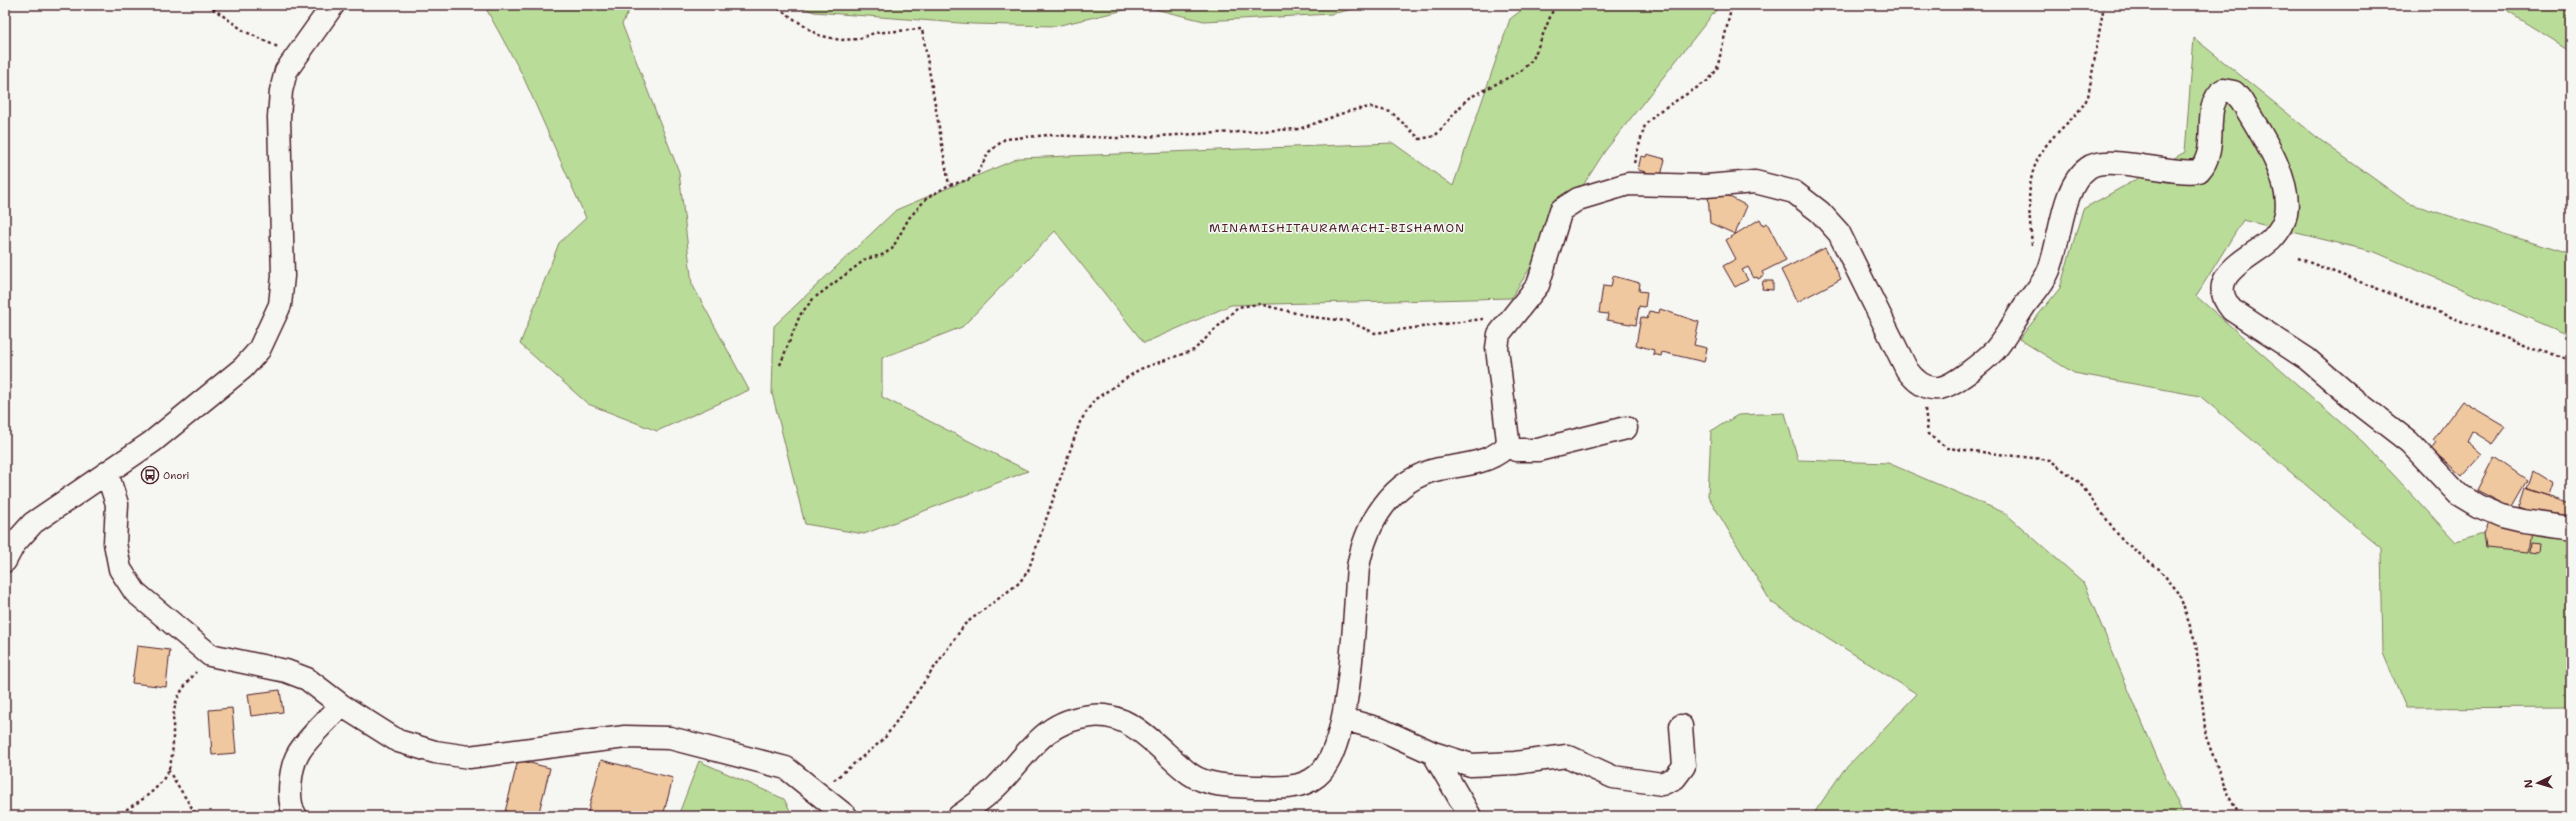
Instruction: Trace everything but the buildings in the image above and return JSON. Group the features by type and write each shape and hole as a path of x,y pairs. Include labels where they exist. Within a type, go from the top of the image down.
{"street":[{"path":"5,561 14,544 32,523 51,508 107,473 152,442 243,368 259,350 280,305 282,276 279,117 281,91 286,71 333,5"},
{"path":"959,816 995,788 1040,737 1078,719 1101,715 1133,726 1197,779 1244,786 1277,788 1299,785 1318,775 1334,753 1344,719 1358,567 1363,544 1377,514 1397,490 1422,474 1481,461 1503,450 1507,444 1497,341 1499,334 1538,285 1561,210 1578,199 1628,184 1706,186 1755,182 1782,186 1806,199 1838,233 1907,370 1916,380 1929,388 1941,388 1951,384 1995,350 2048,272 2069,197 2078,177 2090,166 2103,163 2199,171 2204,165 2210,150 2214,99 2223,90 2234,92 2241,100 2265,142 2278,170 2286,201 2286,213 2276,234 2270,241 2240,260 2226,278 2224,294 2226,302 2232,310 2306,359 2356,401 2409,442 2458,494 2478,506 2502,516 2523,521 2571,528"},
{"path":"1507,444 1516,450 1538,450 1626,428"},
{"path":"107,473 117,504 115,543 120,569 135,592 210,655 286,671 307,679 342,705 398,741 435,752 469,757 625,737 670,738 786,768 846,816"},
{"path":"296,816 292,811 289,785 298,754 342,705"},
{"path":"1344,719 1380,729 1433,753 1471,765 1515,763 1567,756 1614,777 1662,784 1675,778 1684,766 1681,726"},
{"path":"1433,753 1470,816"}],"path":[{"path":"208,5 244,31 296,55"},
{"path":"773,5 818,35 840,40 858,39 874,33 922,29 949,184"},
{"path":"780,364 800,315 813,299 866,259 882,255 892,249 909,218 928,198 949,184 968,180 978,174 989,152 1005,139 1048,134 1117,138 1299,129 1349,111 1370,107 1390,112 1420,139 1435,136 1467,99 1521,71 1533,60 1555,5"},
{"path":"1628,184 1645,125 1658,112 1709,80 1717,69 1732,5"},
{"path":"2032,248 2028,187 2034,163 2048,143 2083,107 2088,97 2104,5"},
{"path":"2298,258 2536,350 2571,359"},
{"path":"819,793 884,739 924,685 959,630 973,616 1019,583 1028,571 1080,422 1094,400 1103,392 1140,370 1194,350 1238,307 1259,304 1297,314 1347,321 1375,333 1470,319 1512,318"},
{"path":"1929,388 1924,399 1928,434 1947,448 2050,460 2079,482 2122,540 2159,569 2179,593 2196,644 2206,737 2228,795 2240,816"},
{"path":"116,816 155,790 168,770 171,762 175,705 185,685 210,655"},
{"path":"168,770 197,816"}],"green space":[{"path":"484,5 632,5 622,24 679,172 692,284 749,390 657,431 588,404 520,344 559,243 586,218 522,74"},
{"path":"795,5 1371,5 1331,14 1204,21 1142,6 1056,26 973,24 814,12"},
{"path":"1528,5 1720,5 1605,151 1511,298 1231,305 1144,343 1055,231 962,327 882,358 882,397 1028,471 864,534 805,524 772,393 774,326 896,210 1019,158 1393,143 1453,186 1510,19"},
{"path":"2504,5 2571,5 2571,51 2508,12"},
{"path":"2194,38 2323,142 2408,203 2571,255 2571,336 2375,252 2243,220 2196,296 2364,443 2456,542 2535,519 2571,520 2571,707 2406,708 2383,653 2381,548 2200,396 2074,373 2019,339 2060,288 2083,209 2185,152"},
{"path":"1785,413 1798,460 1888,463 2005,513 2083,582 2164,774 2184,816 1812,816 1843,771 1917,694 1771,602 1708,496 1711,431 1738,415"},
{"path":"699,761 784,799 793,816 678,816"}],"place":[{"name":"Onori","path":"150,475"}],"district":[{"name":"MINAMISHITAURAMACHI-BISHAMON","path":"1337,228"}]}
